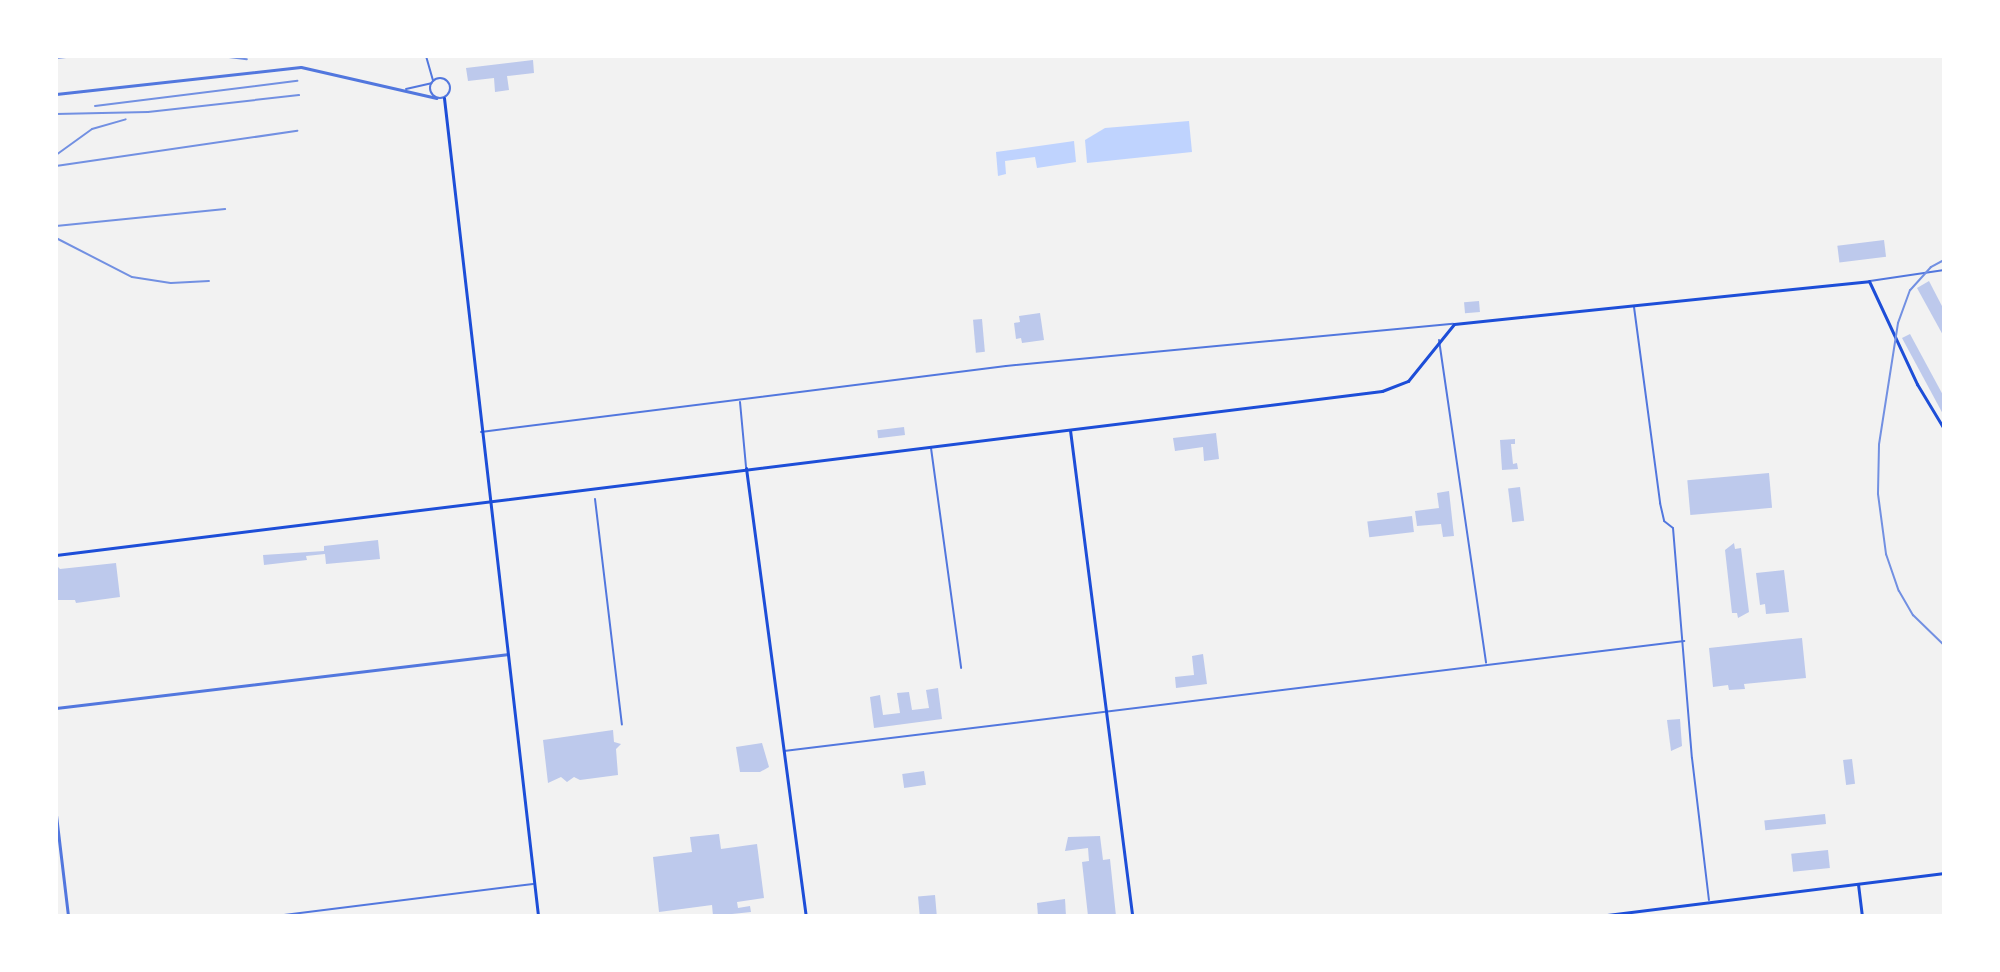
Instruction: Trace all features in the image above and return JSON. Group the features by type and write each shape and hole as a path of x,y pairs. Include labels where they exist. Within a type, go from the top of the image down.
{"main road":[{"path":"444,98 538,916"},
{"path":"56,555 1394,388 1408,381 1454,324 1869,281 1917,384 1944,429"},
{"path":"1070,430 1132,916"},
{"path":"746,468 806,916"},
{"path":"1599,916 1944,873"},
{"path":"1858,884 1862,916"}],"street":[{"path":"426,56 433,82 430,90 436,98"},
{"path":"56,94 301,67 400,91 436,98 444,98 449,91 448,83 442,79 400,91"},
{"path":"1869,281 1944,270"},
{"path":"1634,306 1660,503 1664,521 1673,528 1692,758 1709,902"},
{"path":"481,432 1006,366 1454,324"},
{"path":"1439,340 1486,664"},
{"path":"470,401 478,399"},
{"path":"740,400 746,468"},
{"path":"930,445 961,668"},
{"path":"595,499 622,724"},
{"path":"783,751 1684,641"},
{"path":"56,708 507,654"},
{"path":"56,815 68,916"},
{"path":"276,916 534,883"}],"water":[{"path":"1189,121 1192,152 1087,163 1085,140 1105,128"},
{"path":"1074,141 1076,162 1037,168 1035,157 1005,161 1006,174 998,176 996,152"}],"building":[{"path":"533,60 534,73 507,76 509,90 495,92 494,78 468,81 466,68"},
{"path":"1884,240 1886,257 1839,263 1837,246"},
{"path":"1929,281 1944,310 1944,337 1917,288"},
{"path":"1479,301 1480,312 1465,313 1464,302"},
{"path":"1040,313 1044,340 1022,343 1021,338 1016,339 1014,323 1020,322 1019,316"},
{"path":"982,319 985,352 976,353 973,320"},
{"path":"1910,334 1944,397 1944,416 1902,338"},
{"path":"904,427 905,435 878,438 877,430"},
{"path":"1216,433 1219,459 1204,461 1203,447 1175,451 1173,438"},
{"path":"1515,439 1515,444 1511,444 1513,464 1517,463 1518,469 1502,470 1500,440"},
{"path":"1769,473 1772,508 1690,515 1687,480"},
{"path":"1520,487 1524,521 1512,522 1508,488"},
{"path":"1449,491 1454,536 1443,537 1441,524 1417,526 1415,511 1439,508 1437,493"},
{"path":"1412,516 1414,532 1369,537 1367,521"},
{"path":"378,540 380,559 326,564 325,554 306,556 307,560 264,565 263,555 324,551 324,546"},
{"path":"1734,543 1735,549 1741,548 1749,612 1738,618 1737,613 1732,613 1725,550"},
{"path":"116,563 120,597 76,603 75,600 56,600 56,565 60,569"},
{"path":"1784,570 1789,612 1766,614 1765,604 1760,605 1756,573"},
{"path":"1802,638 1806,678 1744,684 1745,689 1729,690 1728,685 1713,687 1709,648"},
{"path":"1203,654 1207,684 1176,688 1175,677 1194,675 1192,656"},
{"path":"938,688 942,719 874,728 870,697 880,695 883,715 900,713 897,693 909,692 912,710 929,708 926,690"},
{"path":"1680,719 1682,746 1671,751 1667,720"},
{"path":"613,730 614,742 621,744 616,749 618,775 580,780 574,777 567,782 561,777 548,783 543,740"},
{"path":"762,743 769,767 760,772 740,772 736,747"},
{"path":"1852,759 1855,784 1846,785 1843,760"},
{"path":"924,771 926,785 904,788 902,774"},
{"path":"1825,814 1826,824 1765,830 1764,820"},
{"path":"719,834 721,849 757,844 764,898 737,902 738,908 750,906 751,912 713,916 712,905 659,912 653,857 692,852 690,837"},
{"path":"1100,836 1103,860 1110,859 1116,916 1088,916 1082,862 1089,861 1088,848 1065,851 1068,837"},
{"path":"1828,850 1830,868 1793,872 1791,854"},
{"path":"935,895 937,916 920,916 918,896"},
{"path":"1065,899 1066,916 1038,916 1037,903"}],"railway":[{"path":"56,58 76,56"},
{"path":"221,56 247,59"},
{"path":"95,106 297,81"},
{"path":"56,114 148,112 299,95"},
{"path":"56,155 92,129 126,119"},
{"path":"56,166 297,131"},
{"path":"56,226 225,209"},
{"path":"56,238 132,277 171,283 209,281"},
{"path":"1944,260 1931,267 1910,290 1898,323 1879,445 1878,494 1886,554 1899,591 1913,615 1944,645"}]}
